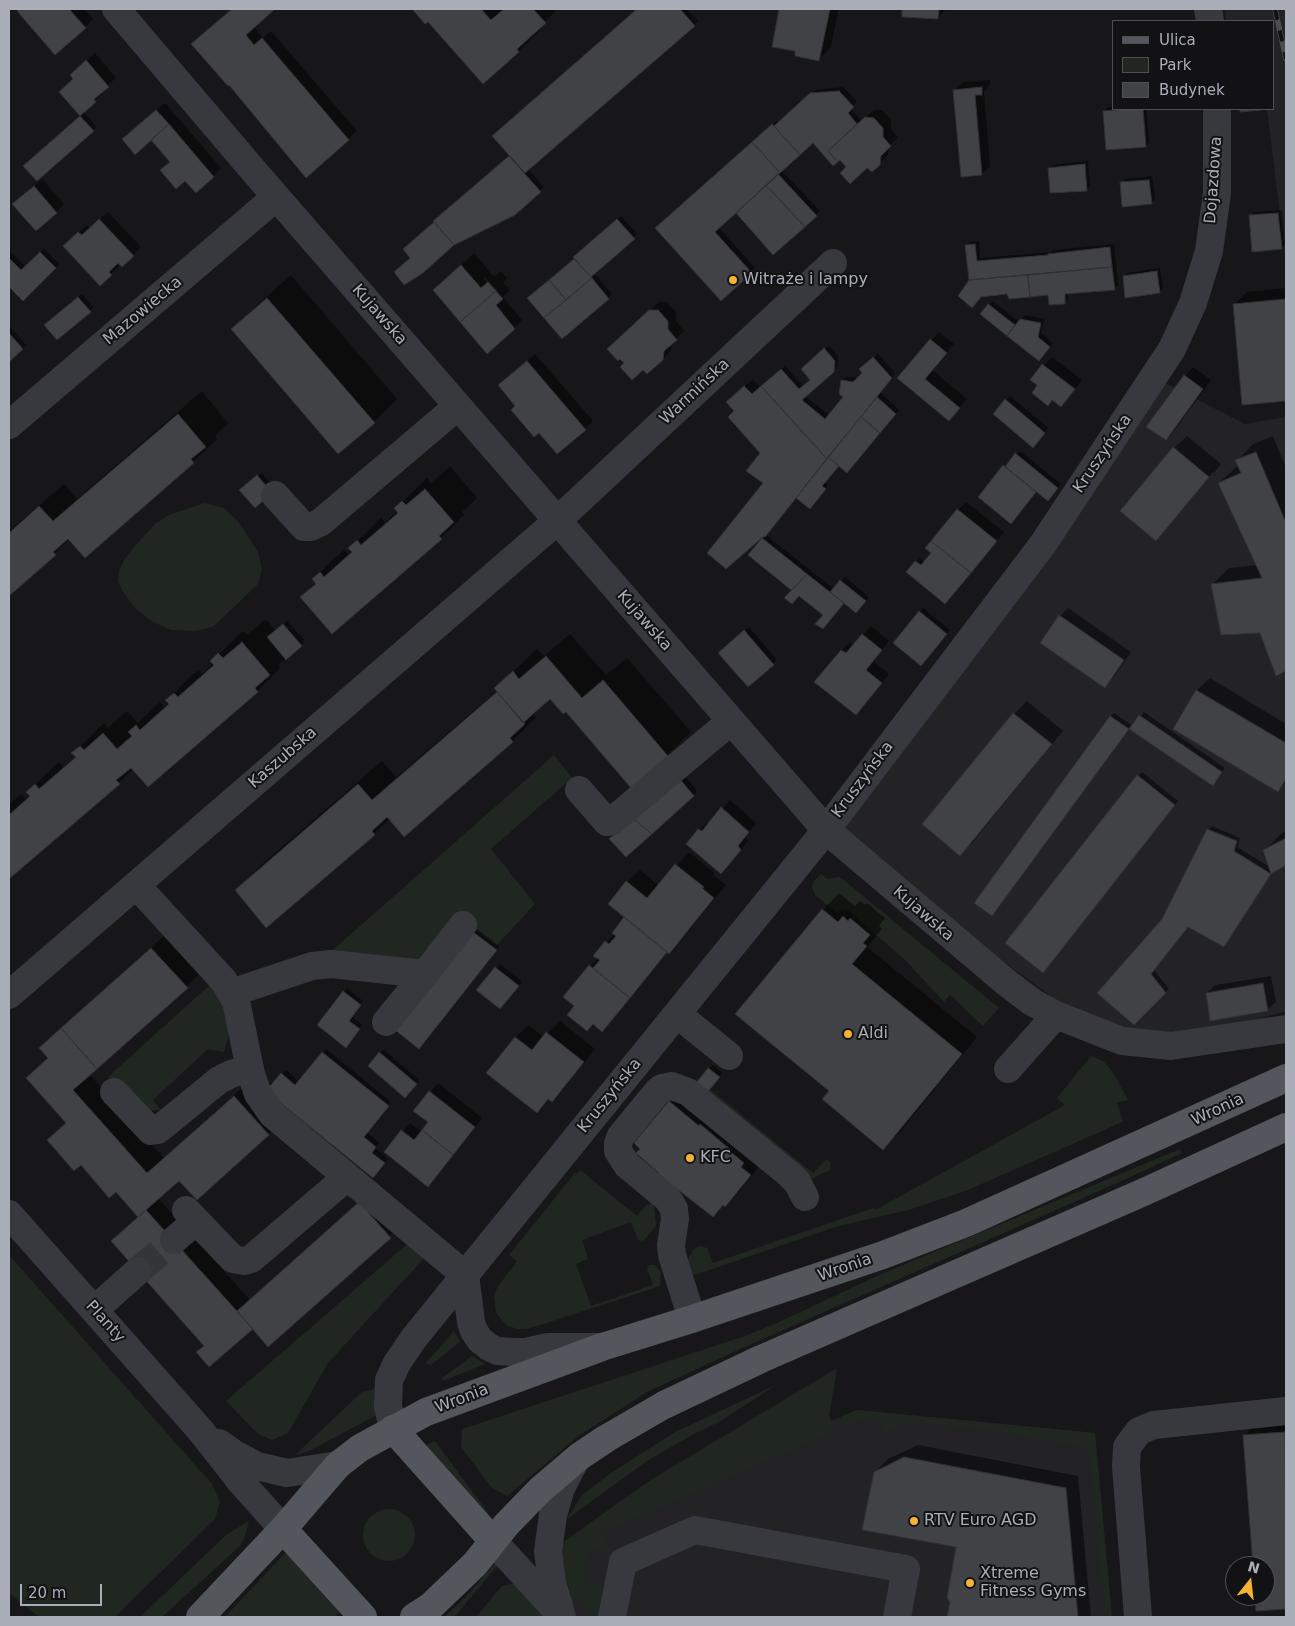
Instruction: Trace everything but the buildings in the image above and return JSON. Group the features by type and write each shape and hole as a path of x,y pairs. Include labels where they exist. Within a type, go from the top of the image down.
{"main road":[{"name":"Wronia","path":"283,1529 338,1465 360,1448 426,1412 602,1347 883,1255 966,1223 1286,1078"},
{"path":"414,1617 431,1606 475,1564 493,1541 540,1490 575,1461 608,1438 664,1405 761,1359 1144,1192 1286,1127"},
{"path":"393,1429 493,1541"},
{"path":"200,1617 283,1529 363,1617"}],"street":[{"name":"Kujawska","path":"116,9 276,197 826,830 1007,983 1032,1002 1056,1015 1122,1041 1170,1046 1286,1030"},
{"name":"Dojazdowa","path":"1208,251 1217,193 1217,110"},
{"name":"Mazowiecka","path":"9,425 276,197"},
{"name":"Kruszyńska","path":"393,1429 388,1406 389,1380 397,1363 414,1338 826,830 1043,544 1172,349 1193,303 1208,251"},
{"name":"Warmińska","path":"557,521 833,263"},
{"path":"276,495 304,527 311,527 322,522 458,406"},
{"name":"Kaszubska","path":"9,995 557,521"},
{"path":"579,790 607,822 612,821 731,721"},
{"path":"136,885 224,981 236,1001 250,1068 258,1094 272,1114 465,1275 471,1322 480,1340 489,1347 512,1352 526,1352 548,1347 602,1347"},
{"path":"386,1022 463,925"},
{"path":"231,993 312,966 331,964 425,974"},
{"path":"677,1014 729,1056"},
{"path":"1008,1069 1056,1015"},
{"path":"114,1092 151,1132 158,1130 218,1080 250,1068"},
{"path":"692,1319 672,1255 674,1209 668,1199 627,1165 618,1151 618,1143 621,1136 654,1096 662,1088 672,1086 693,1095 789,1174 797,1182 805,1197"},
{"path":"174,1240 191,1215 233,1259 244,1261 251,1259 347,1177"},
{"name":"Planty","path":"9,1214 202,1431 240,1481 283,1529"},
{"path":"94,1310 138,1272"},
{"path":"1138,1617 1126,1467 1127,1447 1139,1431 1154,1425 1286,1411"},
{"name":"Planty","path":"202,1431 233,1453 257,1466 287,1473 338,1465"},
{"path":"562,1617 552,1583 548,1551 553,1515 561,1488 575,1461"},
{"path":"612,1617 623,1562 696,1530 906,1570 897,1617"},
{"path":"493,1541 562,1617"}],"shaded area":[{"path":"1225,9 1286,9 1286,263 1267,110 1275,110 1275,20 1226,20"},
{"path":"1163,382 1245,424 1286,417 1286,1011 1208,1033 1131,1032 1059,1002 955,926 842,831"},
{"path":"857,1410 1095,1433 1112,1617 491,1617 650,1484 831,1421"}],"green space":[{"path":"205,503 223,508 238,521 258,552 262,570 258,584 214,626 196,631 171,630 153,622 136,609 123,592 118,581 119,571 124,560 134,547 156,523 171,514"},
{"path":"554,755 572,778 491,849 535,904 496,946 458,918 420,965 326,956"},
{"path":"821,874 827,879 839,877 845,881 999,1008 983,1026 950,995 944,1002 906,961 849,911 842,908 837,913 815,895 812,887 813,882"},
{"path":"213,982 232,1024 224,1052 208,1049 153,1100 161,1110 148,1111 140,1109 108,1077"},
{"path":"1091,1056 1103,1061 1113,1072 1128,1100 1117,1103 1123,1121 968,1190 912,1209 835,1227 695,1275 691,1272 688,1262 689,1257 697,1247 707,1248 713,1263 873,1208 877,1209 1065,1105 1057,1098"},
{"path":"711,1090 813,1173 827,1159 831,1164 830,1170 811,1179 708,1094"},
{"path":"1180,1149 1182,1153 1117,1183 647,1392 580,1435 507,1496 492,1488 461,1447 462,1429 742,1337 777,1323 879,1275"},
{"path":"580,1170 637,1216 646,1205 652,1203 656,1226 643,1241 638,1240 631,1222 582,1240 588,1258 576,1264 591,1306 653,1285 647,1269 649,1265 655,1265 661,1272 660,1286 528,1329 517,1329 506,1325 496,1313 494,1296 498,1286 517,1261 509,1255 575,1173 577,1174"},
{"path":"412,1240 428,1254 328,1363 288,1433 272,1440 258,1434 226,1401"},
{"path":"9,1255 212,1484 220,1502 215,1519 115,1617 39,1617 9,1593"},
{"path":"454,1331 460,1342 431,1365 426,1363"},
{"path":"472,1356 485,1364 443,1381 442,1378"},
{"path":"837,1368 829,1416 836,1431 602,1533 610,1552 589,1548 583,1582 603,1585 599,1612 596,1614 580,1605 570,1593 564,1576 559,1545 649,1481"},
{"path":"776,1385 721,1421 647,1461 567,1519 582,1495 611,1473 675,1432"},
{"path":"375,1389 377,1415 309,1451 296,1454 362,1392"},
{"path":"857,1410 1095,1433 1112,1617 1105,1617 1089,1449 991,1430 907,1423 885,1433 876,1414 845,1427 841,1419 842,1416"},
{"path":"435,1441 489,1514 487,1518 426,1449 427,1445"},
{"path":"389,1509 399,1511 407,1517 413,1525 415,1535 413,1545 407,1553 399,1559 389,1561 379,1559 371,1553 365,1545 363,1535 365,1525 371,1517 379,1511"},
{"path":"249,1521 240,1546 162,1617 140,1617 226,1535"},
{"path":"287,1551 343,1612 332,1617 225,1617"},
{"path":"495,1563 498,1565 456,1615 444,1617 466,1597"},
{"path":"516,1583 545,1617 476,1617 502,1586"}],"tunnel":[{"path":"138,1271 174,1240"}],"railway":[{"path":"1275,9 1286,59"}],"place":[{"name":"Witraże i lampy","path":"733,280"},
{"name":"Aldi","path":"848,1034"},
{"name":"KFC","path":"690,1158"},
{"name":"RTV Euro AGD","path":"914,1521"},
{"name":"Xtreme Fitness Gyms","path":"970,1583"}]}
